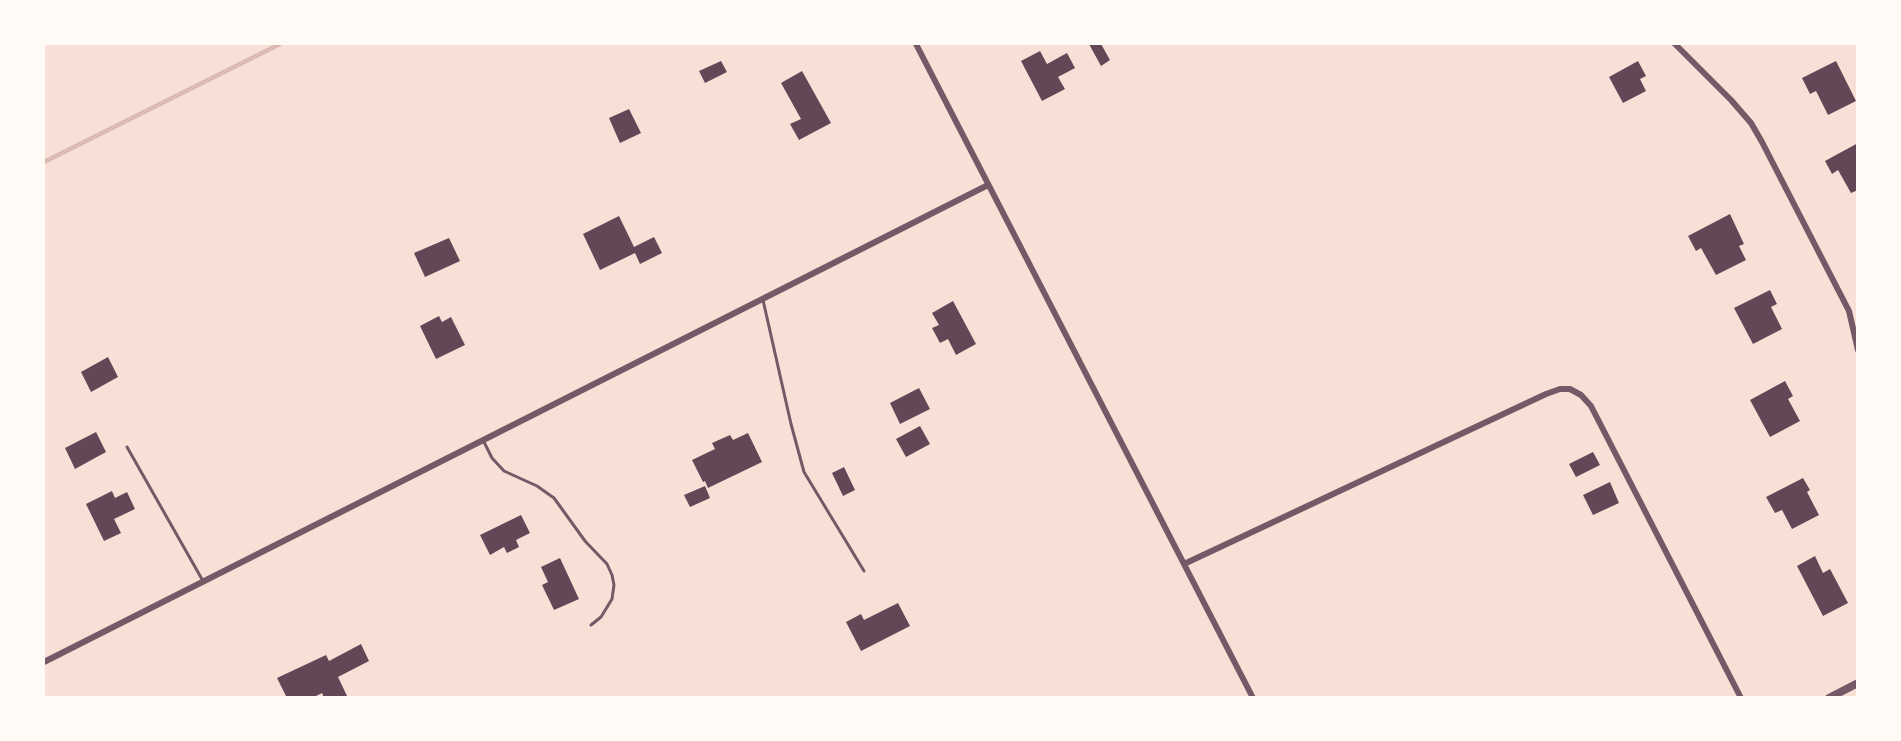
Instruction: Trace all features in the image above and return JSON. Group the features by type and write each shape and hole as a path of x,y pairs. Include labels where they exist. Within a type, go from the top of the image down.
{"street":[{"path":"916,44 1253,698"},
{"path":"1675,44 1731,99 1751,123 1850,311 1857,350"},
{"path":"44,662 988,184"},
{"path":"1184,564 1546,394 1560,389 1570,389 1581,395 1591,406 1741,698"},
{"path":"1829,698 1857,683"}],"lane":[{"path":"763,298 790,424 804,472 864,571"},
{"path":"483,440 492,458 504,471 537,486 554,498 585,541 607,564 614,585 612,599 601,617 591,625"},
{"path":"127,447 203,581"}],"building":[{"path":"1089,44 1101,44 1110,60 1101,66"},
{"path":"1040,51 1047,64 1067,53 1075,68 1058,77 1065,89 1042,101 1021,61"},
{"path":"721,61 727,72 705,83 699,71"},
{"path":"1638,61 1646,76 1640,79 1646,91 1623,103 1609,77"},
{"path":"1836,61 1856,101 1828,115 1816,91 1810,94 1802,78"},
{"path":"802,71 831,123 799,140 790,124 801,119 781,83"},
{"path":"629,109 641,133 620,143 609,118"},
{"path":"1858,143 1858,190 1851,193 1838,170 1832,174 1825,161"},
{"path":"1730,214 1744,244 1739,246 1746,260 1716,275 1701,248 1696,251 1688,236"},
{"path":"619,216 634,247 654,237 662,253 640,264 635,253 600,270 583,234"},
{"path":"449,238 460,261 425,277 414,253"},
{"path":"1770,290 1777,304 1771,307 1782,329 1753,344 1734,308"},
{"path":"953,301 976,344 956,355 948,339 940,343 932,328 939,325 932,313"},
{"path":"439,316 442,322 451,317 465,345 436,359 420,326"},
{"path":"108,357 118,377 91,392 81,372"},
{"path":"1785,381 1793,396 1788,399 1800,421 1770,437 1750,400"},
{"path":"919,388 930,409 900,424 890,403"},
{"path":"920,426 930,444 906,457 896,439"},
{"path":"96,432 106,452 75,469 65,448"},
{"path":"748,433 762,462 708,488 692,460 715,449 712,443 730,435 733,440"},
{"path":"1593,452 1600,465 1576,477 1569,464"},
{"path":"844,467 855,490 843,496 832,473"},
{"path":"1803,478 1810,490 1807,492 1819,515 1792,529 1782,510 1775,513 1766,497"},
{"path":"1610,482 1619,503 1593,515 1583,495"},
{"path":"705,486 710,498 690,507 684,495"},
{"path":"112,491 115,498 127,492 135,509 114,519 121,533 104,541 86,504"},
{"path":"521,515 530,533 516,540 519,547 507,553 504,547 490,555 480,535"},
{"path":"1815,556 1823,573 1830,569 1848,603 1823,616 1797,566"},
{"path":"560,558 579,599 554,610 542,585 548,582 541,567"},
{"path":"898,603 910,626 861,651 846,622 861,614 864,620"},
{"path":"361,644 369,661 338,677 348,698 324,698 322,693 312,698 287,698 277,678 326,655 329,661"}],"waterway":[{"path":"44,162 280,44"}]}
